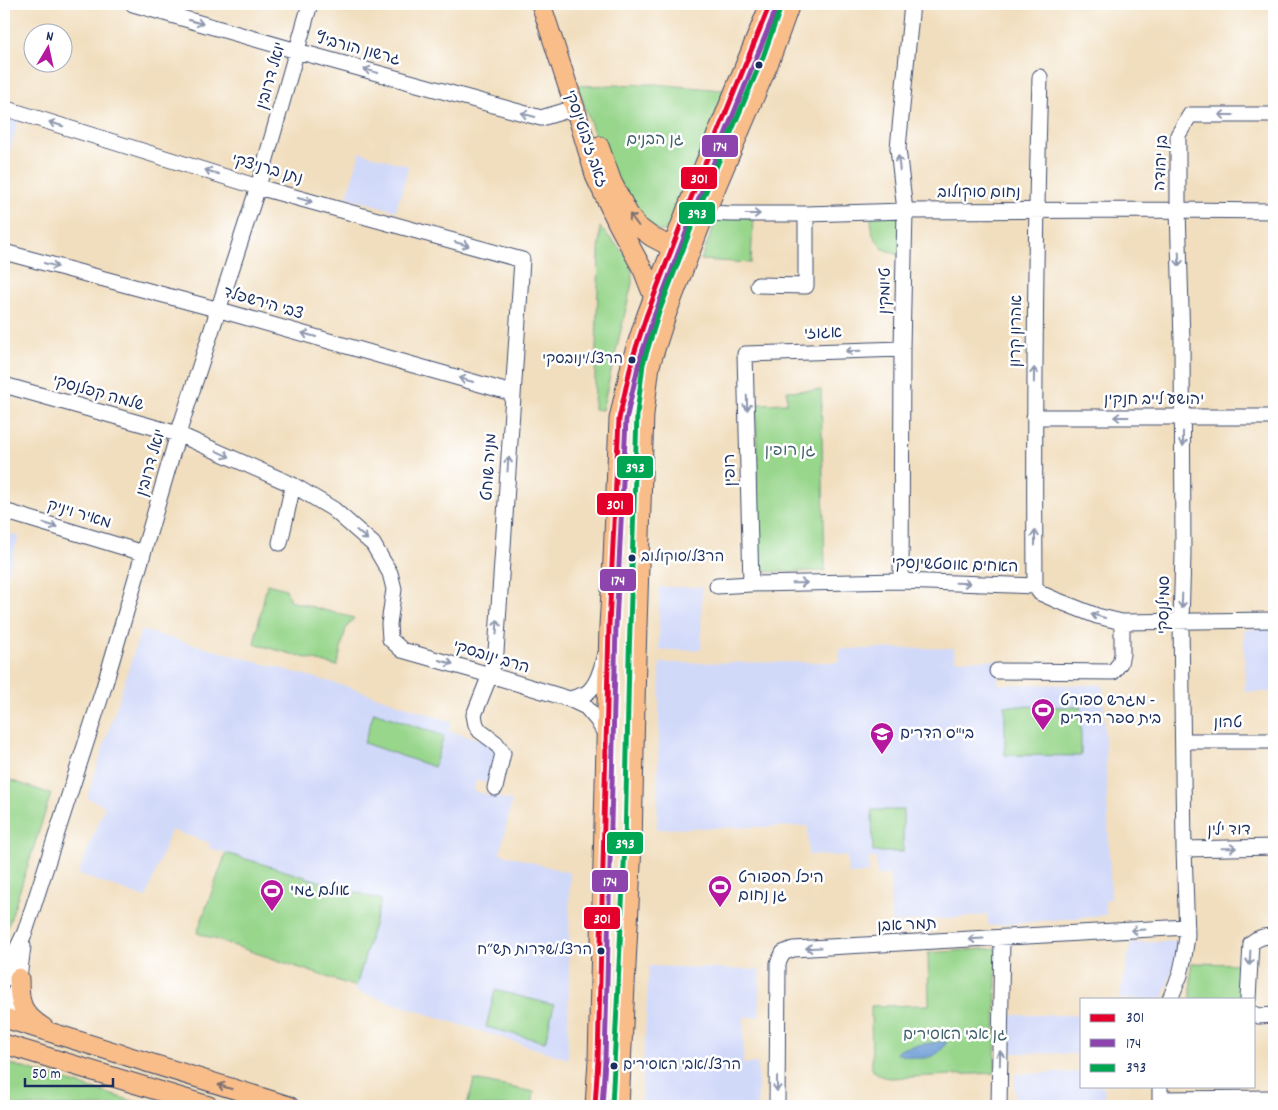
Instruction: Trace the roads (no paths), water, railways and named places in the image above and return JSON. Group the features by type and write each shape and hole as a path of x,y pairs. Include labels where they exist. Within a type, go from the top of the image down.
{"main road":[{"name":"זאב ז'בוטינסקי","path":"541,4 596,178 643,270 654,298"},
{"name":"זאב ז'בוטינסקי","path":"552,4 577,86 612,182 628,213 637,226 670,256 686,263"},
{"path":"594,1106 598,1060 609,626 619,419 632,360 654,298 691,198 770,4"},
{"path":"618,1106 632,845 644,414 650,365 666,315 705,213 770,60 790,4"},
{"path":"618,224 626,236 638,248 670,256"},
{"path":"11,978 19,991 23,1009 27,1015 56,1035"},
{"path":"5,1020 289,1106"},
{"path":"4,1044 209,1106"}],"street":[{"name":"גרשון הורביץ","path":"133,4 541,118 575,108"},
{"name":"יואל דרובין","path":"5,1020 11,978 104,687 178,434 258,187 310,4"},
{"name":"טיומקין","path":"900,581 905,211 898,148 912,4"},
{"name":"אהרון קרון","path":"1035,586 1036,211 1040,77"},
{"name":"נתן ברניצקי","path":"4,108 258,187 522,260"},
{"name":"בן יהודה","path":"1178,210 1178,135 1190,115 1274,115"},
{"path":"691,198 698,209 705,213"},
{"name":"סמילנסקי","path":"1170,998 1180,974 1187,928 1181,622 1183,555 1182,324 1178,210"},
{"name":"נחום סוקולוב","path":"705,213 1274,211"},
{"path":"758,285 806,286 806,214"},
{"name":"צבי הירשפלד","path":"4,252 512,393"},
{"name":"מניה שוחט","path":"494,788 503,753 496,743 480,731 476,725 474,715 490,675 496,652 522,260"},
{"name":"אגוזי","path":"745,354 902,349"},
{"name":"רופין","path":"745,354 752,584"},
{"name":"שלמה קפלנסקי","path":"4,385 178,434 293,485 333,509 372,544 390,573 394,589 389,624 390,638 402,650"},
{"name":"יהושע לייב חנקין","path":"1034,417 1274,417"},
{"path":"280,543 293,485"},
{"name":"מאיר ויניק","path":"4,511 143,553"},
{"name":"האחים אוסטשינסקי","path":"717,586 900,581 1035,586 1040,593 1062,603 1097,616 1122,622 1274,620"},
{"path":"997,671 1113,672 1120,663 1122,654 1122,622"},
{"path":"569,699 587,693 598,678 603,662 609,626"},
{"name":"הרב ינובסקי","path":"402,650 569,699 586,707 597,720 606,737"},
{"name":"טהון","path":"1183,741 1274,740"},
{"name":"דוד ילין","path":"1184,849 1274,847"},
{"name":"תמר אבן","path":"777,1106 778,962 783,953 793,950 1187,928"},
{"path":"1248,998 1251,943 1263,936 1274,936"},
{"path":"999,1106 1002,938"},
{"path":"1256,1015 1274,1015"},
{"path":"1160,1097 1274,1098"}],"water":[{"path":"947,1041 937,1053 925,1058 896,1053 912,1046"}],"place":[{"name":"הרצל/ינובסקי","path":"632,360"},
{"name":"הרצל/סוקולוב","path":"632,558"},
{"name":"מגרש ספורט - בית ספר הדרים","path":"1043,731"},
{"name":"בי\"ס הדרים","path":"882,755"},
{"name":"היכל הספורט גן נחום","path":"720,908"},
{"name":"אולם גמי","path":"272,912"},
{"name":"הרצל/שדרות תש״ח","path":"601,951"},
{"name":"הרצל/אבי האסירים","path":"614,1066"}],"park label":[{"name":"גן הבנים","path":"655,140"},
{"name":"גן רופין","path":"790,451"},
{"name":"גן אבי האסירים","path":"955,1035"}]}
